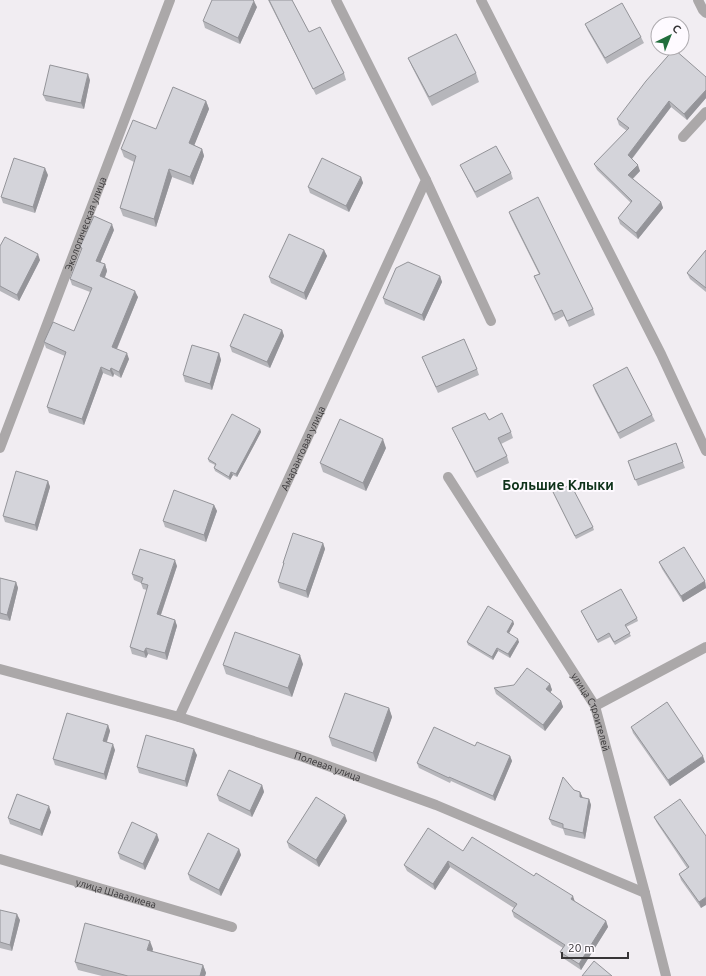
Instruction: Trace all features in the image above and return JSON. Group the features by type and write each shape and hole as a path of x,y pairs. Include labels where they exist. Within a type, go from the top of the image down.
{"street":[{"name":"Экологическая улица","path":"0,448 170,0"},
{"path":"336,0 426,180 491,321"},
{"path":"481,0 661,354 706,451"},
{"path":"698,0 706,13"},
{"path":"683,137 706,112"},
{"name":"Амарантовая улица","path":"180,717 426,180"},
{"name":"улица Строителей","path":"448,477 595,706 666,976"},
{"path":"595,706 706,647"},
{"name":"Полевая улица","path":"0,669 180,717 306,758 436,806 645,893"},
{"name":"улица Шавалиева","path":"0,859 232,927"}],"building":[{"path":"212,0 254,1 238,38 203,21"},
{"path":"269,0 292,0 309,32 320,27 344,73 313,89"},
{"path":"622,3 641,37 605,58 585,24"},
{"path":"456,34 476,73 429,97 408,58"},
{"path":"668,56 682,56 706,77 706,90 684,114 669,101 628,155 638,165 628,175 661,202 636,233 618,218 632,201 594,164 629,128 617,119 646,81"},
{"path":"50,65 88,74 81,103 43,95"},
{"path":"173,87 206,101 189,143 202,149 190,177 169,169 154,219 120,208 136,156 121,149 133,120 156,129"},
{"path":"496,146 511,173 475,192 460,165"},
{"path":"14,158 45,168 33,207 1,197"},
{"path":"322,158 361,177 346,206 308,187"},
{"path":"538,197 593,309 567,321 562,310 553,314 534,276 540,274 509,212"},
{"path":"94,216 112,224 96,261 105,264 100,276 135,291 112,347 127,353 119,372 111,368 110,371 101,367 82,419 47,407 66,352 44,342 53,322 74,331 92,288 70,279 82,248 80,247"},
{"path":"289,234 324,250 304,293 269,277"},
{"path":"5,237 38,254 17,295 0,286 0,246"},
{"path":"706,250 706,288 687,273"},
{"path":"408,262 440,276 422,315 383,298 396,268"},
{"path":"244,314 282,330 267,362 230,346"},
{"path":"464,339 477,369 436,387 422,357"},
{"path":"192,345 219,353 210,384 183,375"},
{"path":"627,367 652,415 618,433 593,385"},
{"path":"485,413 489,420 502,413 511,432 498,438 507,456 475,472 452,428"},
{"path":"232,414 260,429 236,474 231,472 229,477 214,468 216,464 208,459"},
{"path":"340,419 383,439 363,483 320,463"},
{"path":"676,443 683,462 635,480 628,461"},
{"path":"16,471 48,481 35,525 3,516"},
{"path":"571,485 593,527 575,536 553,492"},
{"path":"174,490 214,505 204,535 163,521"},
{"path":"293,533 323,543 306,591 278,582"},
{"path":"684,547 705,581 681,596 659,562"},
{"path":"140,549 175,560 157,614 175,620 165,653 146,648 144,652 130,647 148,585 141,583 143,578 132,574"},
{"path":"0,578 16,582 7,615 0,613"},
{"path":"621,589 637,618 625,625 630,633 614,642 609,633 597,640 581,611"},
{"path":"488,606 513,621 507,632 518,639 508,654 497,648 492,657 467,642"},
{"path":"235,632 300,655 288,688 223,665"},
{"path":"527,668 550,684 546,689 561,701 543,725 494,688 514,685"},
{"path":"345,693 389,708 373,753 329,737"},
{"path":"667,702 703,756 668,780 631,727"},
{"path":"67,713 108,725 103,741 113,744 104,774 53,759"},
{"path":"434,727 475,746 477,742 510,756 493,796 417,763"},
{"path":"146,735 194,749 185,781 137,767"},
{"path":"229,770 262,785 250,811 217,795"},
{"path":"563,777 574,790 580,792 580,797 589,799 583,833 563,828 563,824 549,819"},
{"path":"17,794 49,806 40,830 8,818"},
{"path":"316,797 345,815 316,860 287,842"},
{"path":"680,799 706,836 706,897 699,902 679,874 689,867 654,817"},
{"path":"132,822 157,834 143,864 118,853"},
{"path":"428,828 463,851 472,837 534,876 536,873 573,896 571,899 606,921 579,964 560,952 565,945 512,911 517,904 448,861 433,884 404,865"},
{"path":"208,833 239,849 219,890 188,874"},
{"path":"0,910 17,914 10,945 0,942"},
{"path":"85,923 150,941 147,950 203,965 200,976 128,976 75,962"},
{"path":"594,961 612,976 582,976"}],"district":[{"name":"Большие Клыки","path":"558,485"}]}
